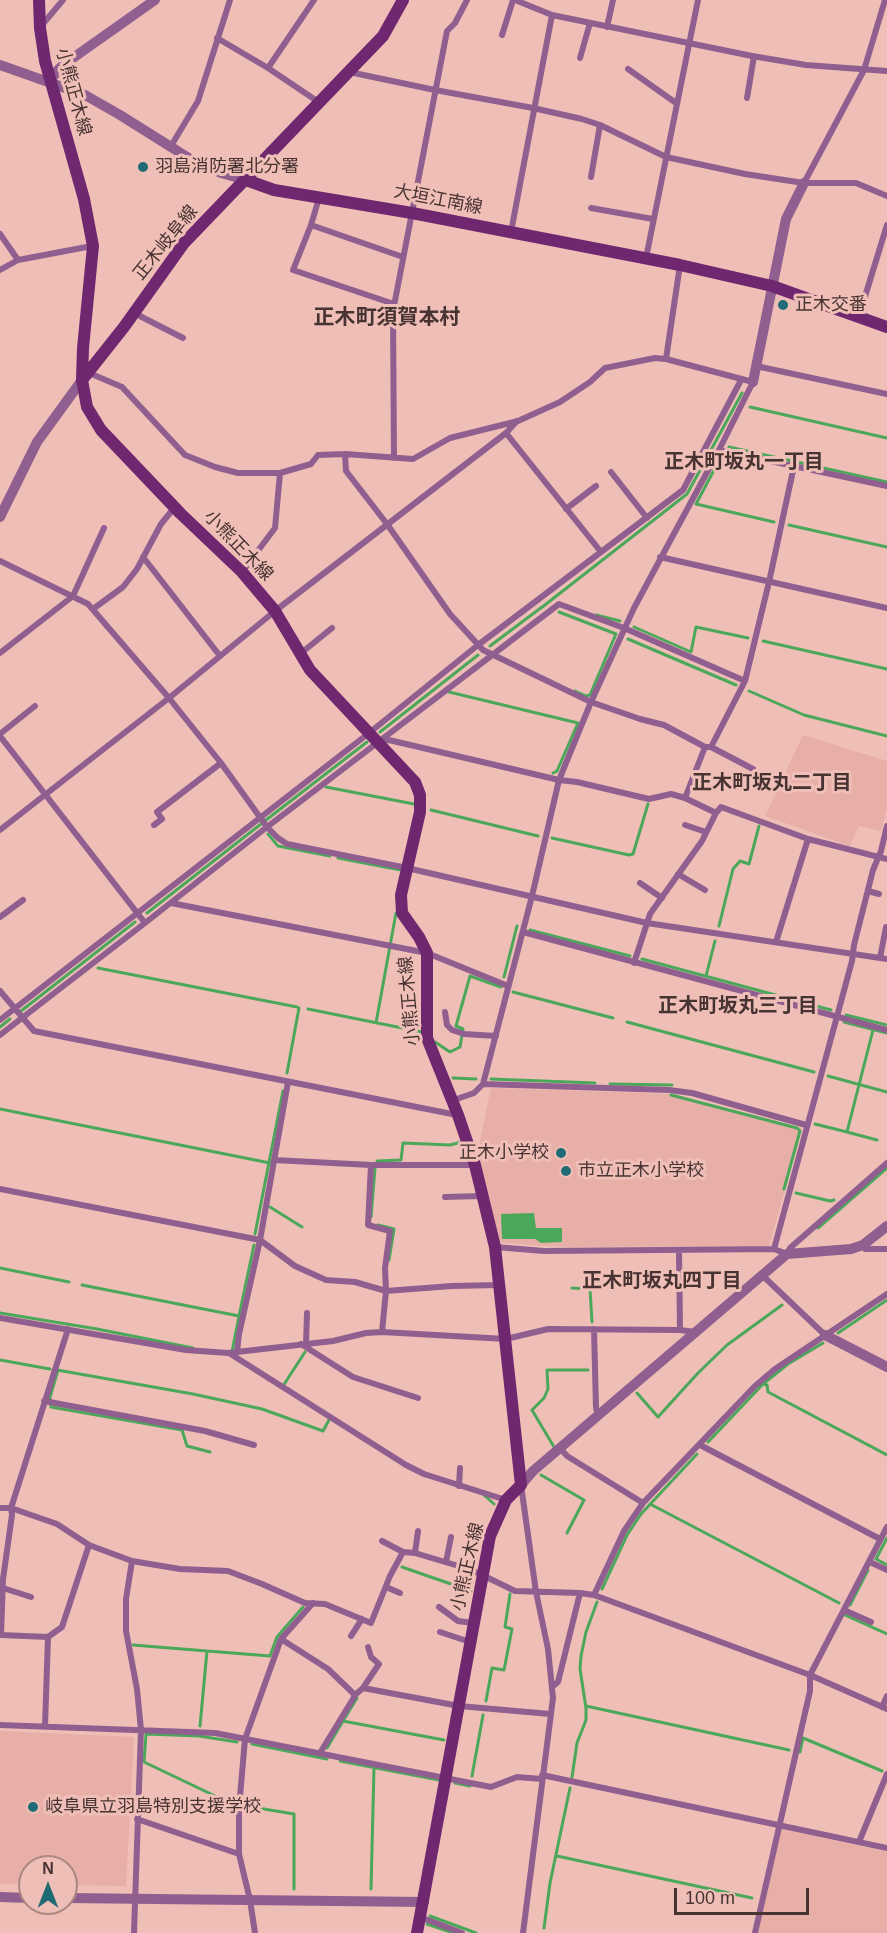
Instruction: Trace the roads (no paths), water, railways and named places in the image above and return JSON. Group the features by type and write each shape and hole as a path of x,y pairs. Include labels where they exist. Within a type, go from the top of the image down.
{"main road":[{"name":"小熊正木線","path":"39,0 42,49 84,200 93,246 83,348 87,407 101,430 174,508 242,572 275,611 310,670 415,782 420,795 420,812 401,895 402,913 427,953 427,1038 475,1165 495,1247 521,1485 506,1500 490,1536 417,1933"},
{"name":"正木岐阜線","path":"86,377 184,243 383,36 403,0"},
{"name":"大垣江南線","path":"246,180 274,190 412,213 646,258 772,286 887,327"}],"street":[{"path":"40,28 63,0"},
{"path":"50,82 63,65 155,0"},
{"path":"171,146 198,101 230,0"},
{"path":"268,68 314,0"},
{"path":"394,458 394,304 447,31 455,23 467,0"},
{"path":"501,35 514,0 552,15 754,56 806,65 887,70"},
{"path":"607,27 613,0"},
{"path":"646,258 698,0"},
{"path":"452,1101 474,1093 483,1084 532,896 559,780 624,628 753,382 786,219 864,70 885,0"},
{"path":"511,232 552,15"},
{"path":"580,58 590,23"},
{"path":"218,38 320,102"},
{"path":"747,98 754,56"},
{"name":"大垣江南線","path":"0,65 85,95 195,162 246,180"},
{"path":"628,69 676,103"},
{"path":"349,72 533,108 600,125 666,157 745,174 804,183 856,183 887,196"},
{"path":"591,177 600,125"},
{"path":"319,198 293,270 394,304"},
{"path":"591,208 653,219"},
{"path":"311,225 403,256"},
{"path":"859,316 887,225"},
{"path":"0,234 18,260"},
{"path":"0,270 18,260 93,246"},
{"path":"666,359 680,265"},
{"path":"134,313 183,338"},
{"path":"0,517 37,442 86,377 122,387 185,455 238,473 280,473 311,464 318,455 345,454 413,459 450,438 518,421 561,402 590,382 605,368 655,358 753,382"},
{"path":"756,366 887,394"},
{"path":"0,1020 261,818 478,645 683,490 741,380"},
{"path":"0,830 169,698 275,611 506,433 518,421"},
{"path":"506,433 601,552"},
{"path":"719,450 887,486"},
{"path":"345,454 346,471 387,524 450,614 478,645 490,654 591,702 664,725 753,769"},
{"path":"685,798 708,747 746,681 794,466"},
{"path":"611,472 646,518"},
{"path":"242,572 275,528 280,473"},
{"path":"566,509 596,486"},
{"path":"93,609 123,587 137,569 161,524 174,508"},
{"path":"0,653 73,596 104,528"},
{"path":"143,557 220,656"},
{"path":"660,557 887,608"},
{"path":"0,561 88,604 169,698 221,763 267,827 287,844 407,868 647,923 853,954 883,958 886,927"},
{"path":"0,1035 490,654 559,603 624,628 746,681"},
{"path":"300,655 332,628"},
{"path":"35,706 0,735 145,923"},
{"path":"379,742 389,740 648,799 671,794 716,813"},
{"path":"154,825 162,819 157,812 221,763"},
{"path":"634,963 650,914 721,807 808,839 887,859"},
{"path":"685,825 706,832"},
{"path":"774,1249 837,1017 873,870 887,826"},
{"path":"776,942 808,839"},
{"path":"678,874 705,890"},
{"path":"640,883 662,898"},
{"path":"868,891 879,894"},
{"path":"0,917 23,900"},
{"path":"171,903 427,953 508,986"},
{"path":"522,932 887,1030"},
{"path":"0,990 34,1031 458,1115"},
{"path":"445,1012 447,1025 452,1030 464,1035 496,1036"},
{"path":"237,1352 260,1240 288,1082"},
{"path":"483,1084 669,1090 692,1094 806,1125"},
{"path":"274,1160 371,1165 475,1165"},
{"path":"522,1933 553,1698 548,1649 536,1592 521,1485 533,1471 787,1254 789,1248 887,1163"},
{"path":"371,1165 368,1225 390,1231 385,1268 386,1291 382,1332"},
{"path":"0,1189 260,1240 295,1266 326,1280 355,1282 386,1291 499,1285"},
{"path":"445,1197 483,1196"},
{"path":"495,1247 544,1251 774,1249 787,1254 851,1249 863,1245 887,1226"},
{"path":"863,1245 865,1249 887,1249"},
{"path":"679,1251 680,1330"},
{"path":"762,1275 825,1335 887,1367"},
{"path":"594,1595 624,1531 643,1503 755,1386 775,1369 887,1294"},
{"path":"303,1344 307,1313"},
{"path":"0,1318 186,1350 228,1353 333,1341 366,1333 382,1332 506,1339 548,1329 695,1332"},
{"path":"68,1329 11,1508 1,1635 48,1637 62,1627 89,1545"},
{"path":"594,1329 598,1415"},
{"path":"303,1344 353,1377 418,1398"},
{"path":"228,1353 406,1465 424,1474 506,1500"},
{"path":"44,1401 205,1431 254,1445"},
{"path":"700,1445 880,1539"},
{"path":"560,1448 567,1456 643,1503"},
{"path":"459,1486 460,1468"},
{"path":"0,1508 11,1508 57,1524 89,1545 132,1561 180,1569 228,1571 305,1603 325,1604 371,1623 403,1552"},
{"path":"755,1933 810,1691 810,1675 887,1527"},
{"path":"415,1553 418,1531"},
{"path":"446,1562 451,1536"},
{"path":"382,1541 403,1552 415,1553 472,1570 515,1591 594,1595 810,1675 885,1708 887,1696"},
{"path":"132,1561 126,1599 126,1631 138,1689 141,1730 134,1933"},
{"path":"870,1562 887,1570"},
{"path":"386,1587 400,1593"},
{"path":"3,1588 31,1597"},
{"path":"552,1687 558,1682 580,1593"},
{"path":"255,1933 239,1854 239,1808 245,1739 281,1639 313,1603"},
{"path":"439,1607 458,1622 474,1623"},
{"path":"844,1610 871,1622"},
{"path":"351,1636 362,1619"},
{"path":"440,1632 471,1642"},
{"path":"45,1726 48,1637"},
{"path":"281,1639 328,1669 355,1695"},
{"path":"320,1754 355,1695 363,1688 379,1664 371,1658 368,1647"},
{"path":"363,1688 459,1706 550,1714"},
{"path":"0,1725 215,1733 491,1787 517,1777 542,1777 780,1824 887,1848"},
{"path":"859,1842 887,1774"},
{"path":"137,1819 239,1854"},
{"path":"0,1898 18,1898"},
{"path":"78,1898 424,1902"},
{"path":"420,1917 462,1933"}],"waterway":[{"path":"541,608 687,494 742,393"},
{"path":"750,407 887,438"},
{"path":"729,447 887,482"},
{"path":"722,455 696,504 774,522"},
{"path":"789,525 887,547"},
{"path":"490,646 542,607"},
{"path":"559,612 616,634 590,695 586,696 575,691"},
{"path":"596,615 620,621"},
{"path":"634,627 691,652 696,627 748,638"},
{"path":"628,639 736,685"},
{"path":"763,641 887,669"},
{"path":"380,732 478,655"},
{"path":"749,691 804,715 887,736"},
{"path":"449,692 578,723 557,771 553,773"},
{"path":"266,820 367,742"},
{"path":"326,787 414,804 416,807"},
{"path":"552,838 633,854 648,804"},
{"path":"431,810 538,836"},
{"path":"147,913 261,824"},
{"path":"719,926 733,869 740,861 749,864 759,826"},
{"path":"268,834 278,846 330,856"},
{"path":"338,858 401,870"},
{"path":"376,1023 396,913"},
{"path":"21,1011 135,922"},
{"path":"504,977 517,926"},
{"path":"530,930 630,956"},
{"path":"706,976 715,941"},
{"path":"642,959 831,1010"},
{"path":"98,968 297,1007"},
{"path":"435,1042 450,1052 460,1047 463,1029 456,1026 470,976 501,987"},
{"path":"513,992 613,1018"},
{"path":"287,1073 299,1008"},
{"path":"308,1009 422,1032"},
{"path":"846,1015 887,1025"},
{"path":"0,1027 10,1019"},
{"path":"627,1022 814,1072"},
{"path":"844,1022 887,1033"},
{"path":"815,1124 847,1132 873,1030"},
{"path":"828,1076 887,1092"},
{"path":"453,1078 476,1079"},
{"path":"491,1079 595,1083"},
{"path":"610,1084 672,1085"},
{"path":"255,1234 283,1091"},
{"path":"671,1095 797,1128 800,1131 784,1189"},
{"path":"0,1109 270,1163"},
{"path":"847,1132 877,1140"},
{"path":"377,1161 401,1160 403,1143 450,1145 462,1142"},
{"path":"371,1217 375,1168"},
{"path":"818,1228 887,1168"},
{"path":"796,1193 834,1200"},
{"path":"270,1207 302,1227"},
{"path":"378,1225 394,1229 389,1260"},
{"path":"82,1285 239,1316 254,1245"},
{"path":"0,1268 69,1282"},
{"path":"572,1288 590,1289 592,1322"},
{"path":"838,1333 887,1300"},
{"path":"637,1393 658,1417 727,1345 782,1305"},
{"path":"0,1313 193,1348"},
{"path":"232,1352 239,1316"},
{"path":"708,1442 763,1384 788,1364 823,1343"},
{"path":"283,1386 305,1352"},
{"path":"0,1360 50,1369"},
{"path":"57,1370 193,1394 262,1409 323,1431 329,1420"},
{"path":"58,1370 50,1397 51,1407 182,1430 187,1446 210,1452"},
{"path":"554,1447 532,1410 544,1398 548,1389 547,1370 588,1370"},
{"path":"763,1384 767,1385 768,1392 887,1455"},
{"path":"602,1589 627,1535 641,1514 697,1454"},
{"path":"541,1475 584,1500 567,1533"},
{"path":"484,1495 494,1504"},
{"path":"650,1504 839,1603"},
{"path":"887,1538 876,1559 887,1565"},
{"path":"402,1567 471,1591"},
{"path":"850,1605 868,1570"},
{"path":"486,1701 492,1668 504,1670 512,1629 505,1627 510,1594"},
{"path":"572,1777 577,1743 586,1720 580,1669 581,1656 586,1632 597,1602"},
{"path":"207,1651 270,1656 277,1637 303,1607"},
{"path":"845,1615 887,1634"},
{"path":"133,1645 207,1651 200,1726"},
{"path":"343,1721 357,1698"},
{"path":"586,1706 789,1750"},
{"path":"472,1776 483,1715"},
{"path":"327,1748 343,1721 444,1740"},
{"path":"234,1805 144,1762 146,1734 199,1736 237,1742"},
{"path":"798,1752 800,1752 803,1738 882,1771"},
{"path":"252,1744 327,1759"},
{"path":"340,1761 439,1780"},
{"path":"371,1889 374,1768"},
{"path":"455,1783 470,1786"},
{"path":"544,1928 550,1883 570,1788"},
{"path":"246,1806 294,1814 294,1889"},
{"path":"557,1856 752,1898"},
{"path":"430,1916 476,1933"},
{"path":"427,1924 453,1933"}],"place":[{"name":"羽島消防署北分署","path":"143,167"},
{"name":"正木交番","path":"783,305"},
{"name":"正木小学校","path":"561,1153"},
{"name":"市立正木小学校","path":"566,1171"},
{"name":"岐阜県立羽島特別支援学校","path":"33,1807"}],"district":[{"name":"正木町須賀本村","path":"387,318"},
{"name":"正木町坂丸一丁目","path":"744,462"},
{"name":"正木町坂丸二丁目","path":"772,783"},
{"name":"正木町坂丸三丁目","path":"738,1006"},
{"name":"正木町坂丸四丁目","path":"662,1281"}]}
